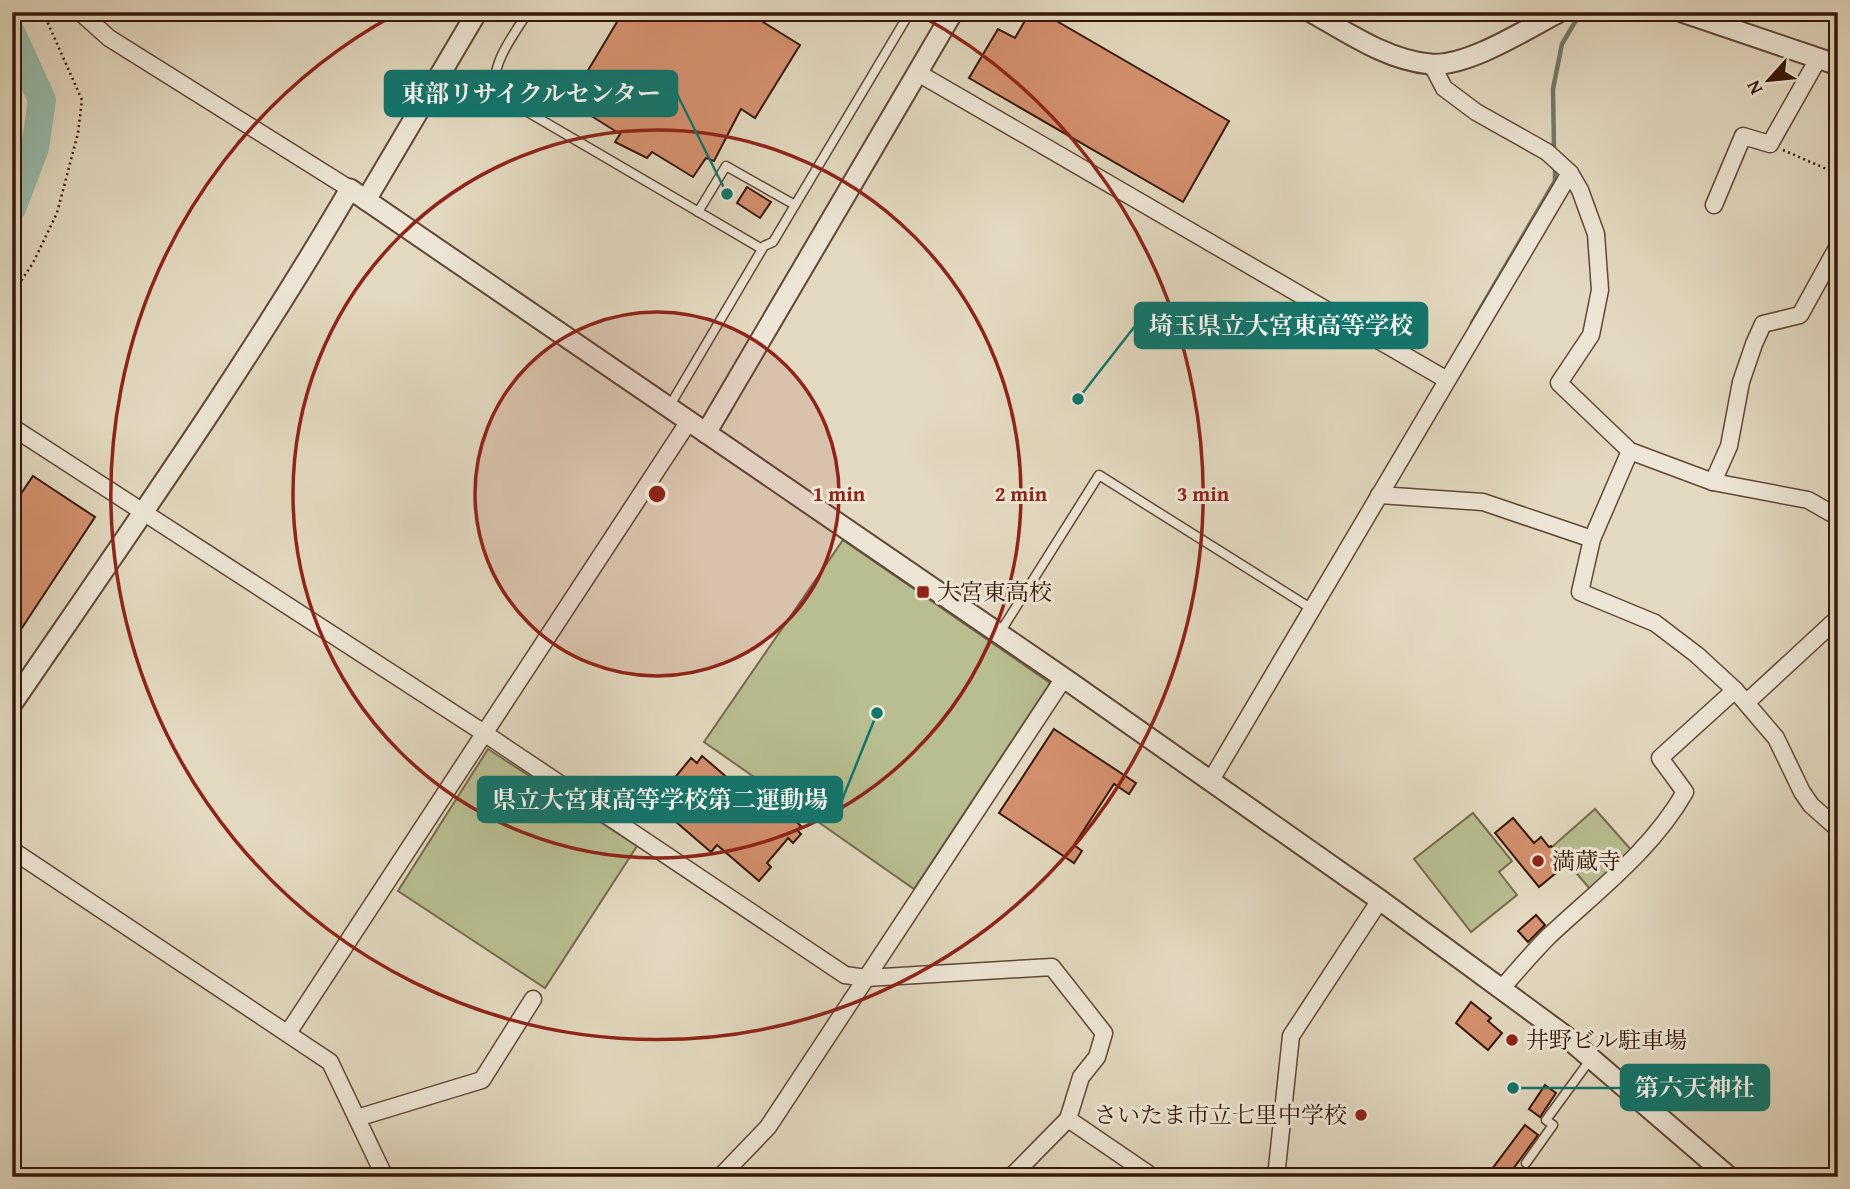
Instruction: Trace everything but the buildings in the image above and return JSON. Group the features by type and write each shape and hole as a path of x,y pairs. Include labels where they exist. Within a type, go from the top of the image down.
{"street":[{"path":"80,12 109,38 350,189 1211,780 1502,988 1591,1059 1728,1177"},
{"path":"366,200 477,12"},
{"path":"706,433 953,12"},
{"path":"1311,12 1364,42 1402,59 1432,65 1456,61 1480,52 1559,12"},
{"path":"1682,12 1838,65"},
{"path":"1714,205 1744,136 1770,144 1818,58"},
{"path":"1432,65 1444,88 1476,112 1547,152 1570,173 1580,190 1596,234 1600,290 1591,335 1559,383 1630,451 1713,482 1808,500 1838,517"},
{"path":"918,73 1447,380"},
{"path":"1211,780 1570,173"},
{"path":"12,704 143,512 304,267 350,189"},
{"path":"1713,482 1729,446 1741,382 1763,324 1800,315 1838,246"},
{"path":"288,1033 689,421"},
{"path":"12,427 484,733 845,975 866,978 1052,967 1104,1033 1097,1058 1081,1077 1069,1119 1011,1177"},
{"path":"1630,451 1592,539 1580,592 1655,623 1697,655 1747,702 1776,738 1811,805 1838,829"},
{"path":"1379,495 1483,502 1592,539"},
{"path":"1747,702 1838,618"},
{"path":"720,1177 768,1127 1064,678"},
{"path":"1502,988 1548,938 1635,857 1672,814 1685,792 1660,758 1735,690"},
{"path":"12,850 330,1062 387,1177"},
{"path":"1276,1177 1291,1036 1380,900"},
{"path":"357,1118 482,1080 533,999"},
{"path":"1069,1119 1153,1177"}],"lane":[{"path":"528,12 496,66 495,78 498,88 505,96 513,104 762,249"},
{"path":"669,407 762,249 773,242 910,12"},
{"path":"698,212 726,166 795,205"},
{"path":"999,634 1099,475 1312,609"},
{"path":"1526,1163 1553,1125 1546,1120 1591,1059"}],"path":[{"path":"12,294 33,263 57,213 78,133 82,100 43,12"},
{"path":"1770,144 1838,174"}],"green space":[{"path":"843,540 1050,683 914,889 704,742"},
{"path":"488,749 637,846 545,988 398,891"},
{"path":"1595,809 1633,852 1590,889 1553,846"},
{"path":"1473,813 1512,861 1499,872 1517,895 1471,932 1414,859"}],"waterway":[{"path":"1554,148 1553,89 1562,44 1578,17"},
{"path":"12,34 42,100 35,148 12,208"},
{"path":"1472,323 1555,181 1555,165"}],"place":[{"name":"東部リサイクルセンター","path":"727,194"},
{"name":"埼玉県立大宮東高等学校","path":"1078,399"},
{"name":"大宮東高校","path":"923,592"},
{"name":"県立大宮東高等学校第二運動場","path":"877,713"},
{"name":"満蔵寺","path":"1538,861"},
{"name":"井野ビル駐車場","path":"1512,1040"},
{"name":"第六天神社","path":"1513,1088"},
{"name":"さいたま市立七里中学校","path":"1361,1115"}]}
